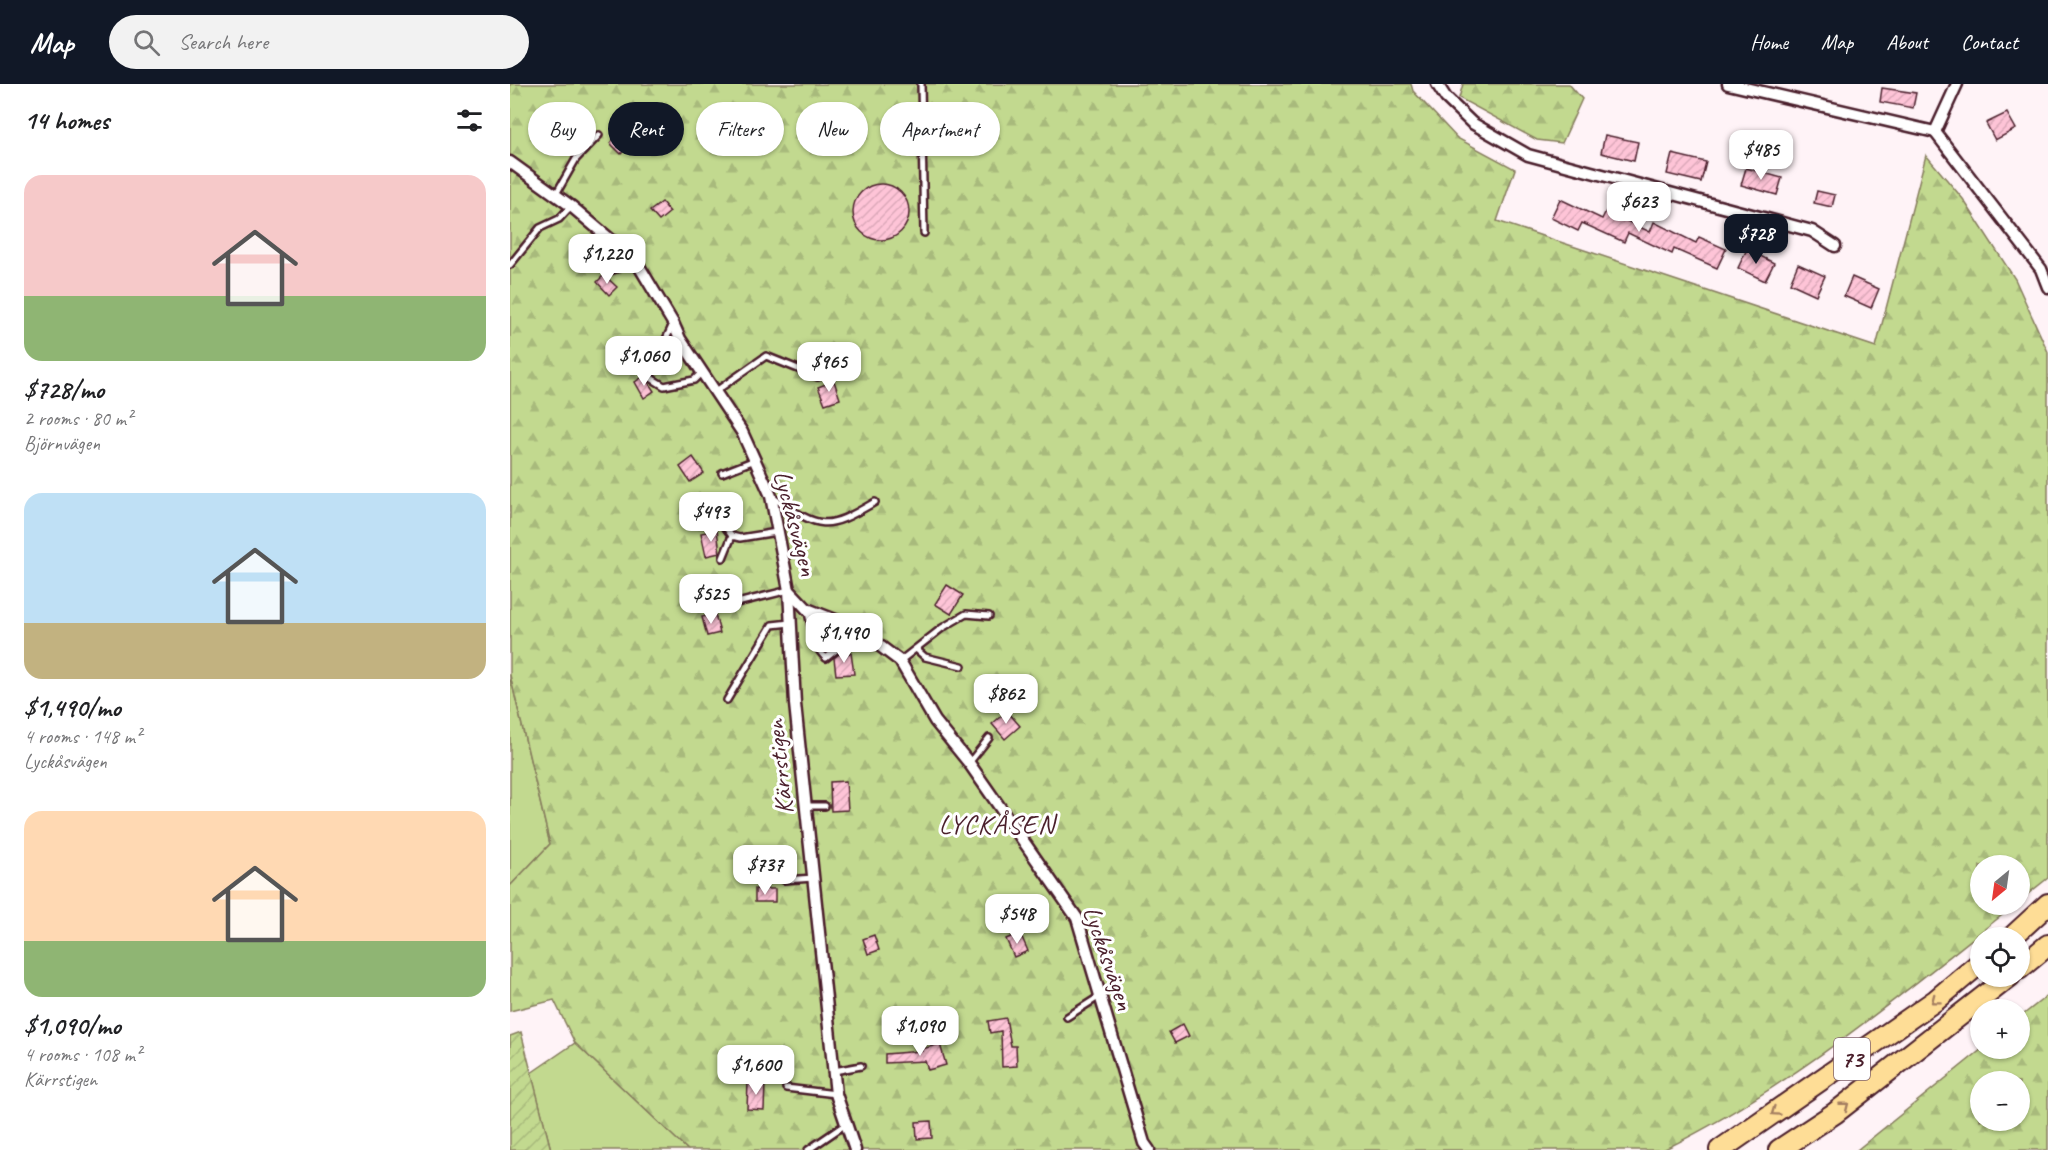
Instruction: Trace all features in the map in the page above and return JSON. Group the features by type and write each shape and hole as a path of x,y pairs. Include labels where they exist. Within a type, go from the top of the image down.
{"highway":[{"path":"2023,927 2048,904"},
{"path":"2030,960 2048,945"},
{"name":"73","path":"1720,1150 1936,1000 1970,971"},
{"name":"73","path":"1779,1150 1835,1113 1996,987"}],"street":[{"path":"1437,84 1446,98 1472,123 1528,155 1812,231 1835,246"},
{"path":"1728,84 1935,132 2041,268 2048,287"},
{"path":"1935,132 1957,84"},
{"name":"Lyckåsvägen","path":"510,162 572,206 636,261 673,322 680,339 703,370 742,432 771,496 789,590 807,609 851,625 900,661 935,721 969,763 1077,918 1144,1143 1149,1150"},
{"name":"Kärrstigen","path":"789,590 795,704 836,1094 855,1150"}],"lane":[{"path":"921,84 924,233"},
{"path":"556,194 576,159 599,135"},
{"path":"510,265 540,228 559,219 572,206"},
{"path":"610,271 636,261"},
{"path":"673,322 652,369 651,378 664,386 694,380 703,370"},
{"path":"716,391 766,356 818,377"},
{"path":"722,473 755,460"},
{"path":"771,496 817,524 841,522 875,502"},
{"path":"720,520 732,536 740,538 777,532"},
{"path":"723,558 732,536"},
{"path":"721,607 789,590"},
{"path":"807,609 819,652 826,658 840,647 851,625"},
{"path":"900,661 966,614 989,616"},
{"path":"727,700 772,625 790,623"},
{"path":"916,649 925,657 962,666"},
{"path":"969,763 989,738"},
{"path":"806,806 825,806"},
{"path":"784,880 814,878"},
{"path":"1067,1017 1100,996"},
{"path":"834,1071 861,1066"},
{"path":"786,1088 836,1094"},
{"path":"808,1150 846,1124"}],"green space":[{"path":"510,84 1411,84 1413,91 1457,138 1515,169 1497,221 1876,347 1926,155 1963,199 2015,279 2048,352 2048,878 2030,892 2030,855 1970,855 1970,915 2002,915 1987,927 1970,927 1970,940 1888,1005 1802,1068 1757,1098 1663,1150 688,1150 575,1043 554,1000 510,1011 510,886 550,844 510,675"},
{"path":"1463,84 1569,84 1582,99 1562,143 1537,140 1459,98"},
{"path":"510,675 550,844 510,886"},
{"path":"2048,995 2048,1150 1857,1150 1970,1059 2030,1059 2030,1009"},
{"path":"521,1032 551,1150 510,1150 510,1036"},
{"path":"575,1043 688,1150 551,1150 531,1073"}],"building":[{"path":"1882,88 1916,93 1913,108 1880,102"},
{"path":"2007,113 2016,129 1995,140 1986,123"},
{"path":"1605,135 1638,142 1634,161 1601,153"},
{"path":"1672,154 1706,162 1701,182 1667,174"},
{"path":"1746,168 1782,178 1777,195 1741,185"},
{"path":"881,184 892,186 901,192 907,201 909,212 907,223 901,232 892,238 881,240 870,238 861,232 855,223 853,212 855,201 861,192 870,186"},
{"path":"1817,191 1835,195 1832,207 1814,203"},
{"path":"1560,199 1602,219 1606,211 1650,232 1654,222 1696,243 1699,237 1726,249 1717,268 1674,249 1672,254 1628,233 1624,242 1582,223 1578,231 1551,218"},
{"path":"662,202 670,212 659,221 650,211"},
{"path":"1747,249 1774,263 1765,281 1738,268"},
{"path":"1798,264 1825,276 1816,295 1790,283"},
{"path":"604,275 617,287 609,295 597,282"},
{"path":"1852,277 1879,289 1871,308 1844,296"},
{"path":"644,376 654,391 644,398 635,382"},
{"path":"834,381 840,399 825,404 818,387"},
{"path":"693,457 704,473 690,482 680,467"},
{"path":"736,504 740,518 727,522 724,507"},
{"path":"717,530 720,553 706,556 701,533"},
{"path":"947,585 963,595 951,614 935,604"},
{"path":"715,614 720,633 707,636 702,617"},
{"path":"851,653 854,674 836,675 834,658 839,654"},
{"path":"1007,711 1020,726 1005,739 992,724"},
{"path":"846,781 848,810 831,811 830,782"},
{"path":"755,889 775,889 775,902 755,902"},
{"path":"1020,933 1028,951 1014,957 1006,939"},
{"path":"874,935 879,950 868,954 863,939"},
{"path":"1006,1018 1011,1046 1016,1046 1017,1066 1002,1067 1001,1031 990,1033 988,1021"},
{"path":"1183,1024 1189,1036 1175,1043 1169,1032"},
{"path":"940,1044 946,1065 928,1070 925,1061 885,1063 885,1054 922,1051 922,1049"},
{"path":"748,1082 765,1082 764,1110 747,1109"},
{"path":"931,1121 932,1138 917,1139 916,1122"}],"district":[{"name":"LYCKÅSEN","path":"997,824"}]}
